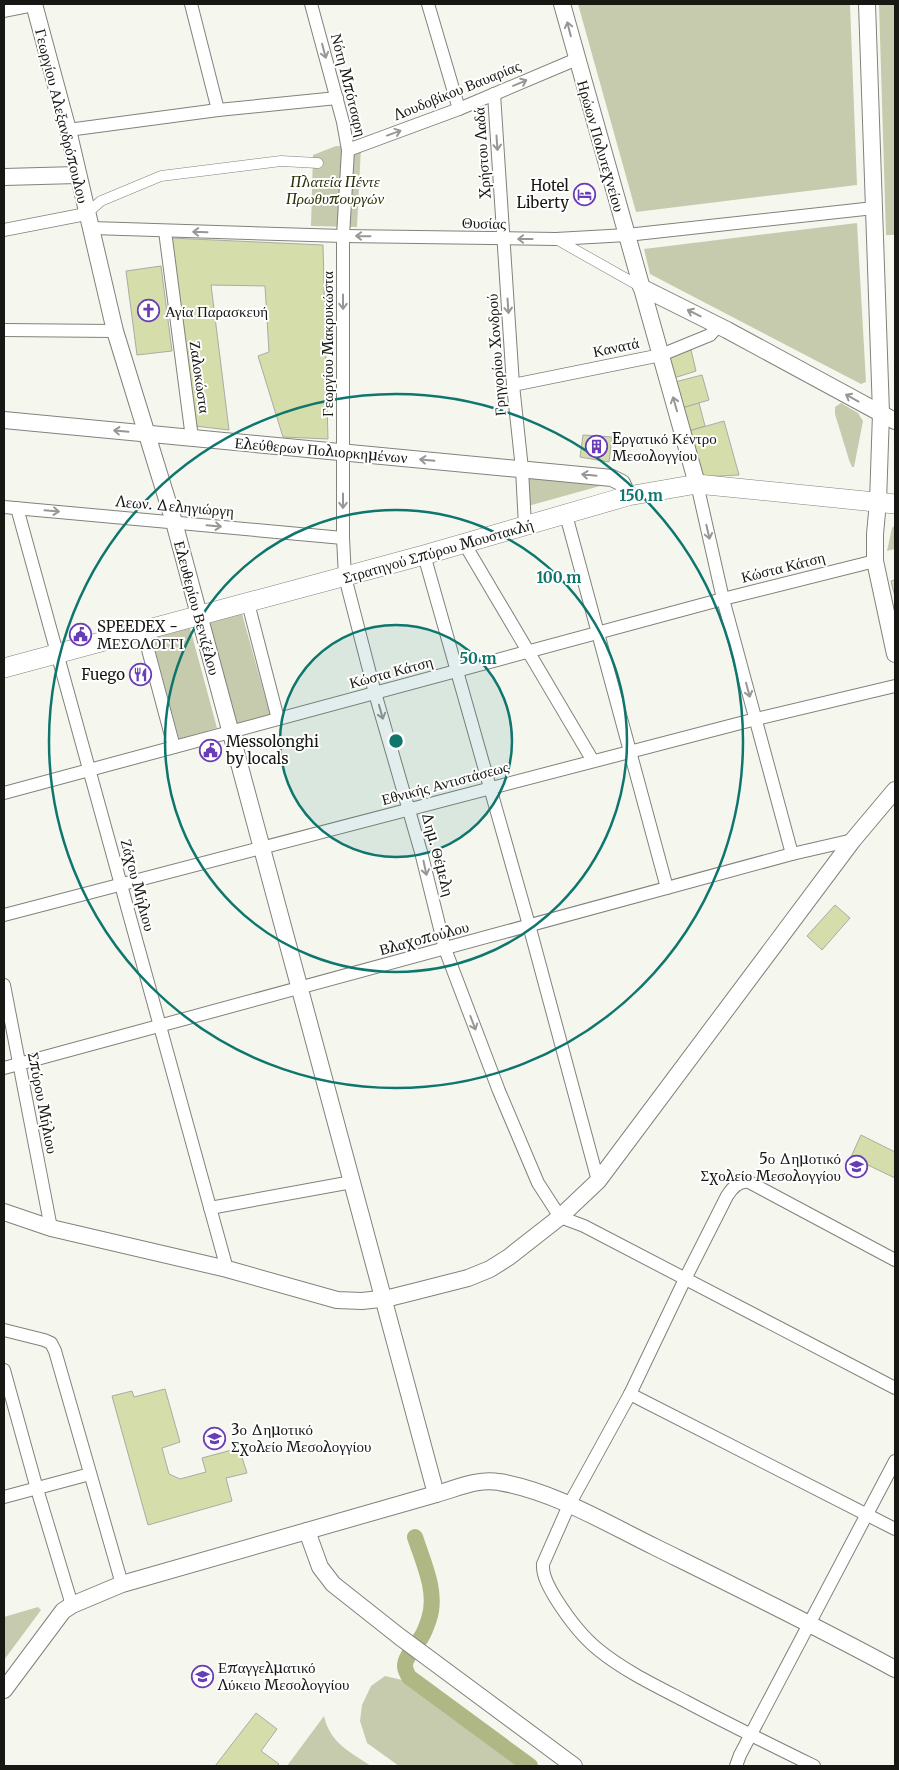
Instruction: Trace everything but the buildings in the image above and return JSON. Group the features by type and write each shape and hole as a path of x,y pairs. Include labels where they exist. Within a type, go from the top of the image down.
{"main road":[{"name":"Στρατηγού Σπύρου Μουστακλή","path":"4,668 345,577 628,496 698,484 887,503"}],"street":[{"path":"4,9 29,4"},
{"name":"Γεωργίου Αλεξανδρόπουλου","path":"34,4 68,130 89,221"},
{"path":"191,4 218,110"},
{"name":"Νότη Μπότσαρη","path":"311,4 337,98 348,150 342,236"},
{"path":"428,4 458,109"},
{"name":"Ηρώων Πολυτεχνείου","path":"562,4 698,484"},
{"path":"867,4 874,208 888,417 887,503 874,534 875,561 895,654"},
{"name":"Λουδοβίκου Βαυαρίας","path":"348,150 458,109 577,59"},
{"name":"Χρήστου Λαδά","path":"494,94 504,239"},
{"path":"68,130 218,110 337,98"},
{"path":"89,221 101,201 154,178 170,174 281,161 318,162"},
{"path":"4,177 77,175"},
{"name":"Θυσίας","path":"4,230 89,221 165,231 556,239 626,235 874,208"},
{"name":"Ελευθερίου Βενιζέλου","path":"89,221 115,331 174,522 436,1494"},
{"name":"Ζαλοκώστα","path":"165,231 192,438"},
{"name":"Γεωργίου Μακρυκώστα","path":"342,236 343,453"},
{"name":"Γρηγορίου Χονδρού","path":"504,239 513,385 522,469 525,526"},
{"path":"556,239 641,287 719,325 888,417"},
{"name":"Κανατά","path":"513,385 661,355 710,335 719,325"},
{"path":"4,330 115,331"},
{"name":"Ελεύθερων Πολιορκημένων","path":"4,420 612,478 622,483 628,496"},
{"name":"Δημ. Θέμελη","path":"343,453 345,577 375,693 410,809 445,949 509,1116 538,1183 560,1217"},
{"path":"698,484 723,599 792,854"},
{"name":"Λεων. Δεληγιώργη","path":"4,507 343,538"},
{"name":"Ζάχου Μήλιου","path":"17,508 227,1269"},
{"path":"566,515 667,888"},
{"path":"464,544 593,761"},
{"path":"424,555 529,925 598,1181"},
{"name":"Κώστα Κάτση","path":"4,793 723,599 875,561"},
{"path":"248,603 278,719"},
{"path":"143,631 174,747"},
{"name":"Εθνικής Αντιστάσεως","path":"4,915 756,719 895,686"},
{"path":"4,1212 51,1228 227,1269 342,1301 383,1299 480,1274 509,1257 560,1217 598,1181 853,840 895,790"},
{"name":"Βλαχοπούλου","path":"4,1068 792,854 853,840"},
{"name":"Σπύρου Μήλιου","path":"4,984 51,1228"},
{"path":"814,1766 751,1736 649,1682 600,1652 571,1622 552,1593 544,1576 543,1568 547,1552 570,1505 630,1394 685,1279 730,1192 737,1185 745,1181 758,1186 895,1260"},
{"path":"210,1208 352,1182"},
{"path":"560,1217 584,1226 895,1388"},
{"path":"4,1330 44,1340 51,1343 55,1351 122,1584"},
{"path":"4,1370 72,1605"},
{"path":"630,1394 895,1529"},
{"path":"736,1766 740,1755 895,1461"},
{"path":"4,1497 90,1474"},
{"path":"6,1683 63,1611 72,1605 122,1584 436,1494 478,1483 494,1481 531,1491 570,1505 895,1668"},
{"path":"307,1531 320,1567 333,1584 574,1766"}],"green space":[{"path":"578,4 850,4 857,185 636,212"},
{"path":"879,4 895,4 895,235 886,235"},
{"name":"Πλατεία Πέντε Πρωθυπουργών","path":"336,146 361,147 357,227 311,226 313,155"},
{"path":"857,223 866,382 861,384 650,274 644,249"},
{"path":"841,403 858,413 863,421 854,467 852,467 849,460 835,414 835,407"},
{"path":"527,477 599,483 600,486 528,506"},
{"path":"895,525 895,549 887,551 892,528"},
{"path":"241,610 270,715 236,724 207,619"},
{"path":"189,624 217,728 179,739 151,634"},
{"path":"38,1607 41,1610 4,1660 4,1617"},
{"path":"385,1676 402,1680 519,1766 399,1766 367,1743 360,1721 362,1705 371,1686"},
{"path":"324,1716 336,1740 348,1751 371,1766 287,1766"}],"waterway":[{"path":"415,1537 428,1577 432,1598 429,1619 424,1632 407,1658 405,1669 409,1677 530,1766"}],"place":[{"name":"Hotel Liberty","path":"585,194"},
{"name":"Αγία Παρασκευή","path":"149,311"},
{"name":"Eργατικό Κέντρο Μεσολογγίου","path":"596,447"},
{"name":"SPEEDEX - ΜΕΣΟΛΟΓΓΙ","path":"81,635"},
{"name":"Fuego","path":"141,674"},
{"name":"Messolonghi by locals","path":"210,750"},
{"name":"5ο Δημοτικό Σχολείο Μεσολογγίου","path":"857,1167"},
{"name":"3ο Δημοτικό Σχολείο Μεσολογγίου","path":"215,1438"},
{"name":"Επαγγελματικό Λύκειο Μεσολογγίου","path":"202,1676"}]}
